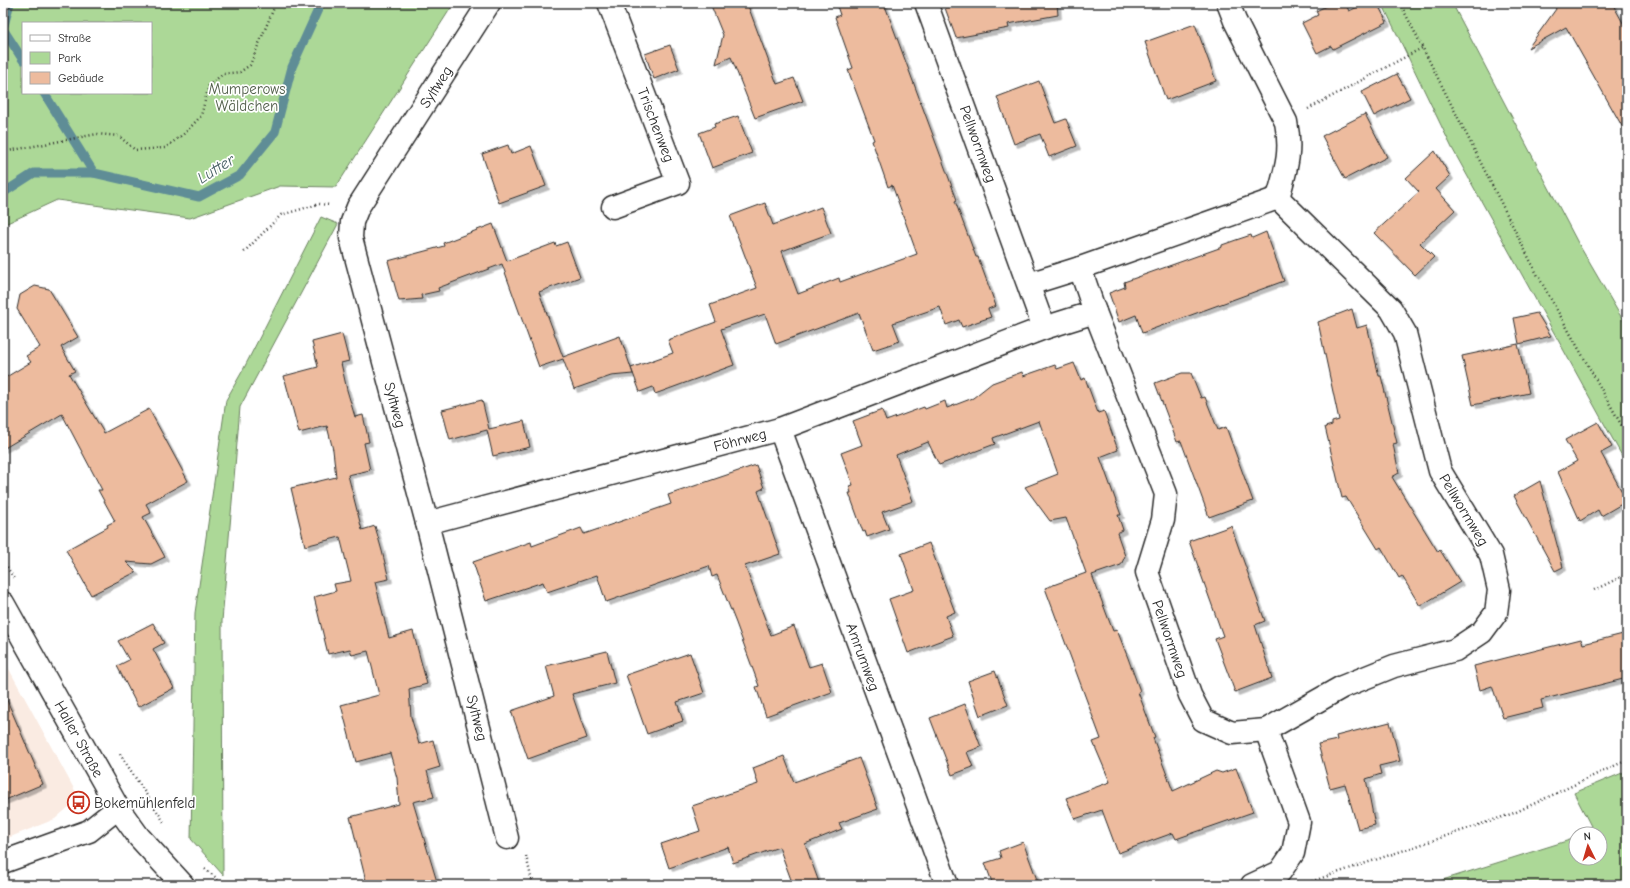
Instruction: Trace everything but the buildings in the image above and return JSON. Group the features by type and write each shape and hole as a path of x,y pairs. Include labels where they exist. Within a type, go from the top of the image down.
{"street":[{"name":"Syltweg","path":"489,3 358,207 352,222 351,238 427,523 507,838"},
{"name":"Trischenweg","path":"610,3 678,183 613,207"},
{"name":"Pellwormweg","path":"926,3 1044,328"},
{"path":"1029,284 1080,268 1278,198 1288,163 1289,138 1286,122 1238,28 1228,3"},
{"name":"Pellwormweg","path":"1080,268 1095,312 1166,494 1163,520 1147,572 1190,695 1203,720 1232,733 1266,730 1342,687 1394,666 1455,650 1482,632 1496,613 1499,590 1491,554 1440,471 1405,333 1391,309 1278,198"},
{"path":"1044,328 1095,312"},
{"name":"Föhrweg","path":"427,523 780,429 1044,328"},
{"name":"Amrumweg","path":"780,429 947,885"},
{"name":"Haller Straße","path":"3,603 118,808 139,837 183,885"},
{"path":"1252,885 1280,872 1293,853 1299,822 1266,730"},
{"path":"3,862 89,830 118,808"}],"path":[{"path":"3,152 97,134 119,136 135,150 165,148 185,133 201,116 209,85 223,74 240,72 250,65 276,3"},
{"path":"1400,3 1538,276 1627,435"},
{"path":"1286,122 1422,48"},
{"path":"244,252 281,215 319,204 358,207"},
{"path":"3,560 14,580"},
{"path":"1594,590 1627,574"},
{"path":"120,752 165,824"},
{"path":"1280,872 1307,883 1514,813 1627,760"},
{"path":"202,866 225,885"}],"shaded area":[{"path":"3,658 79,798 55,819 3,840"}],"green space":[{"name":"Mumperows Wäldchen","path":"3,3 454,3 336,187 280,186 190,218 57,200 3,225"},
{"path":"1382,3 1452,3 1578,243 1627,327 1627,465 1452,148"},
{"path":"321,217 338,224 240,407 222,621 223,875 191,839 195,613 226,400 243,370"},
{"path":"1627,771 1627,885 1433,885 1433,883 1568,841 1568,866 1608,866 1608,826 1591,826 1574,793"}],"waterway":[{"path":"10,3 3,29 22,58"},
{"name":"Lutter","path":"3,193 34,173 94,173 199,197 240,175 275,132 292,67 321,3"},
{"path":"45,94 94,173"}],"place":[{"name":"Bokemühlenfeld","path":"78,803"}]}
